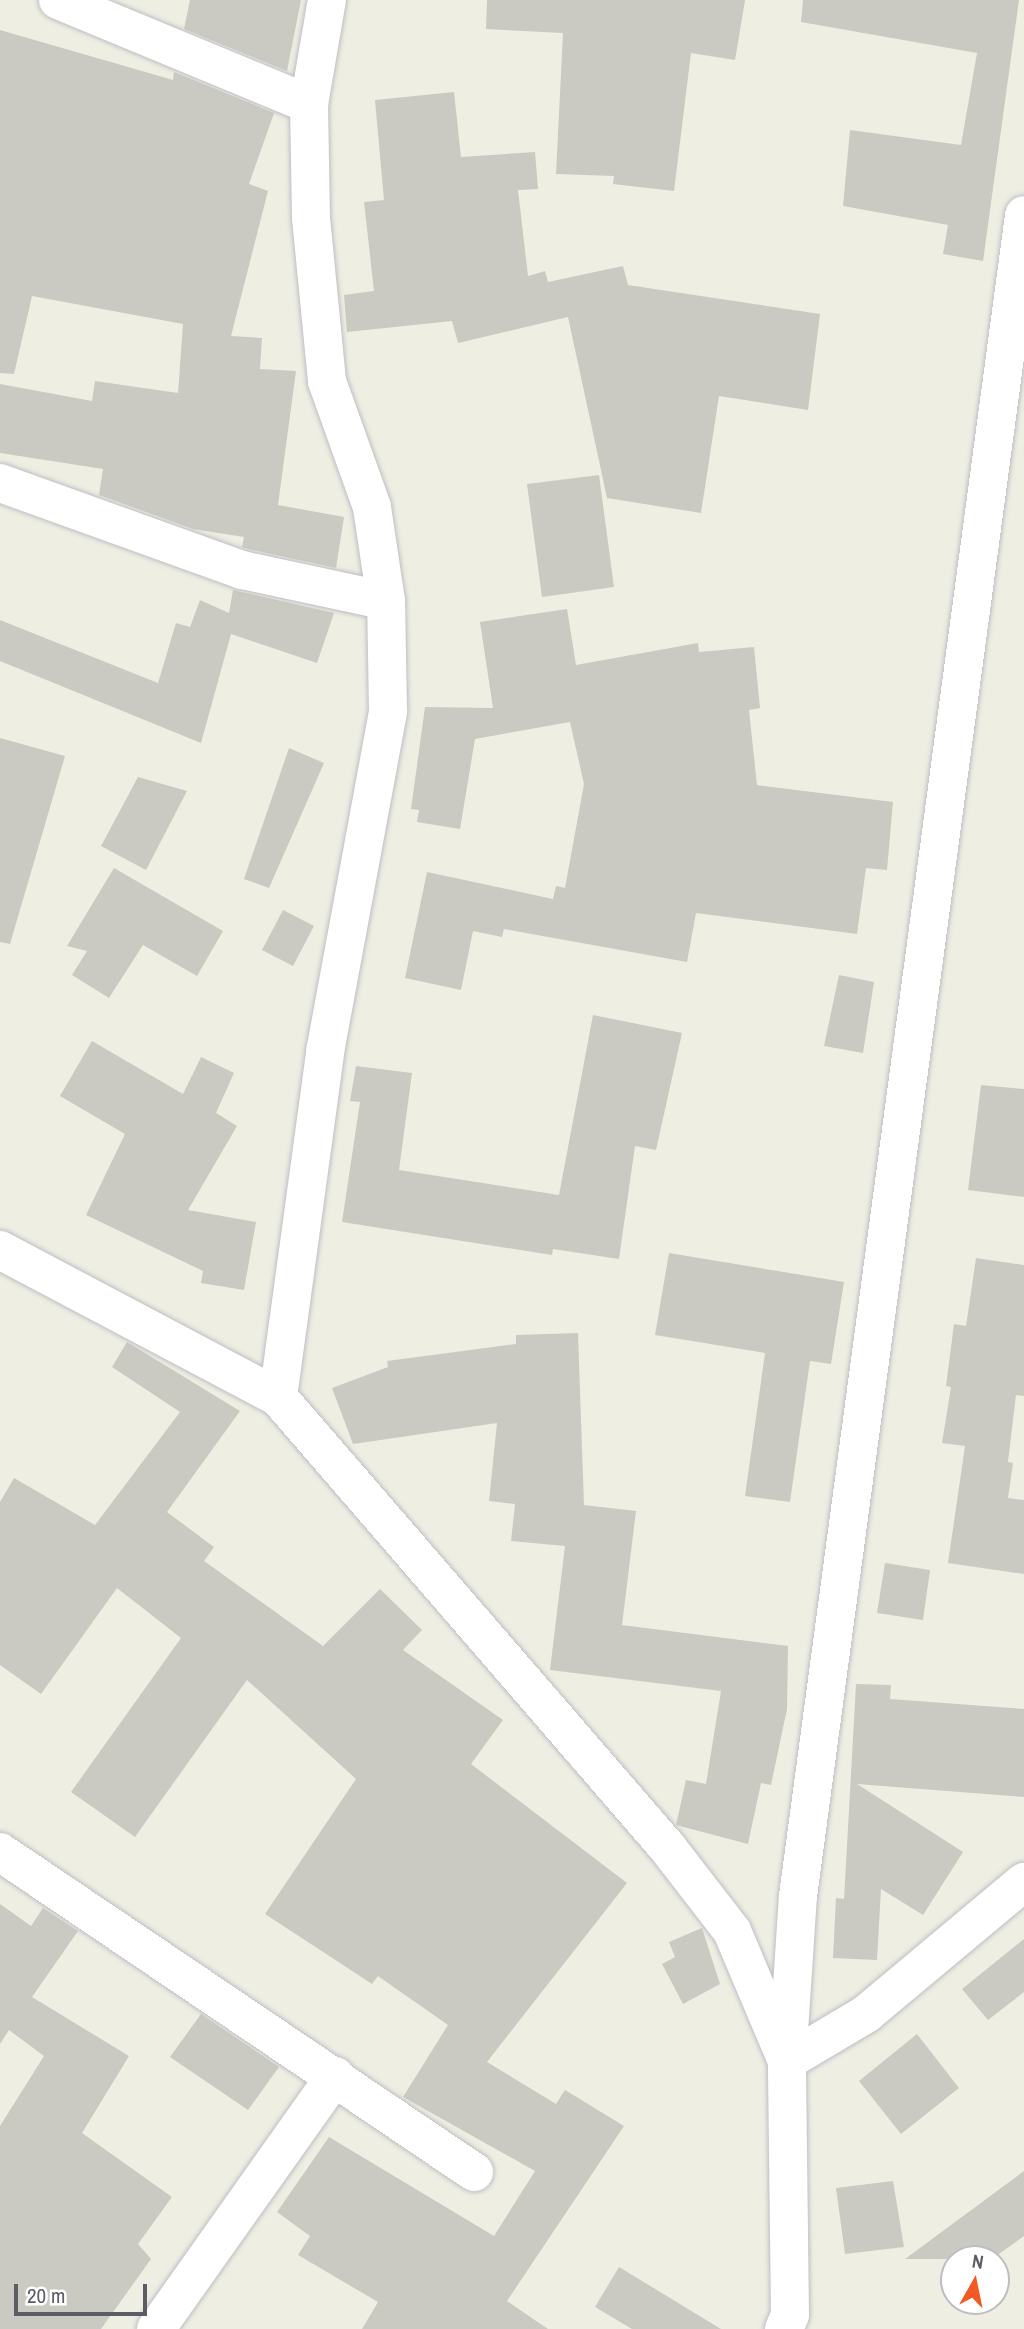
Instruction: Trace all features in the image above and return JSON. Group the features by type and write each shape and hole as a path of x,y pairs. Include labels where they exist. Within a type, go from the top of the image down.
{"street":[{"path":"58,0 309,104"},
{"path":"278,1397 325,1052 388,711 386,601 372,507 327,381 312,218 309,104 327,0"},
{"path":"784,2329 790,2315 787,2061 798,1896 1024,215"},
{"path":"0,483 242,570 386,601"},
{"path":"0,1250 278,1397 724,1920 787,2061"},
{"path":"0,1852 474,2172"},
{"path":"787,2061 866,2014 1024,1882"},
{"path":"156,2329 335,2076"}],"building":[{"path":"190,0 301,0 287,71 184,29"},
{"path":"487,0 745,0 735,60 691,53 674,191 613,184 614,176 556,174 563,33 486,29"},
{"path":"803,0 1019,0 983,261 943,254 948,225 843,206 850,130 961,145 977,53 801,22"},
{"path":"0,30 173,80 174,72 274,113 249,184 268,191 231,336 262,338 260,369 296,371 278,505 344,517 336,568 248,549 242,547 244,537 193,529 99,495 103,469 0,453 0,384 92,401 95,381 178,393 183,324 32,296 14,374 0,373"},
{"path":"454,92 461,157 535,152 538,189 518,190 528,276 545,271 548,282 623,266 628,285 820,314 808,410 719,396 701,513 607,498 568,317 458,343 452,321 347,332 344,295 374,291 364,202 384,200 375,100"},
{"path":"599,475 614,587 542,597 527,484"},
{"path":"233,590 334,613 317,663 231,634 201,743 0,661 0,620 158,683 176,623 190,627 200,600 229,613"},
{"path":"567,609 576,665 698,643 699,652 754,647 760,708 749,710 757,785 893,802 887,870 866,868 857,934 696,913 687,962 504,929 502,937 473,931 461,990 405,978 427,872 553,899 556,886 565,888 584,784 570,722 475,739 460,829 417,822 419,810 411,809 425,707 493,708 480,622"},
{"path":"0,738 65,756 10,944 0,942"},
{"path":"289,748 324,763 269,888 244,879"},
{"path":"138,777 187,791 146,870 101,846"},
{"path":"114,868 223,931 197,976 143,945 109,998 72,975 87,951 67,946"},
{"path":"283,910 314,926 293,966 262,950"},
{"path":"839,975 874,982 863,1053 824,1046"},
{"path":"593,1015 682,1033 656,1150 635,1146 619,1259 553,1249 552,1255 342,1222 360,1102 350,1101 356,1066 412,1073 399,1170 559,1195"},
{"path":"92,1041 183,1094 201,1057 234,1073 216,1113 237,1126 188,1210 256,1222 244,1290 201,1283 203,1271 86,1215 125,1134 60,1096"},
{"path":"981,1085 1024,1089 1024,1197 968,1190"},
{"path":"669,1253 844,1282 831,1364 810,1361 790,1502 745,1496 765,1353 655,1335"},
{"path":"976,1258 1024,1265 1024,1396 1016,1395 1008,1462 1013,1463 1008,1498 1024,1500 1024,1574 948,1563 965,1446 942,1443 951,1387 946,1386 954,1324 966,1326"},
{"path":"578,1333 584,1505 636,1511 622,1625 788,1646 787,1709 771,1785 761,1783 748,1844 676,1825 686,1780 706,1784 721,1691 550,1670 565,1546 511,1541 515,1504 489,1501 497,1423 353,1444 332,1388 388,1367 387,1361 516,1344 516,1335"},
{"path":"127,1342 240,1411 167,1512 214,1547 204,1561 323,1646 380,1589 422,1630 403,1650 503,1720 471,1764 627,1883 487,2062 556,2104 565,2090 624,2126 507,2301 548,2329 362,2329 378,2302 298,2255 310,2236 277,2212 329,2137 494,2236 535,2171 403,2097 448,2025 378,1976 372,1984 265,1914 356,1779 247,1680 135,1837 71,1792 181,1638 117,1588 41,1694 0,1665 0,1502 14,1478 95,1525 180,1412 112,1367"},
{"path":"885,1563 930,1570 923,1620 877,1613"},
{"path":"856,1684 891,1685 890,1699 1024,1709 1024,1797 857,1784 963,1852 923,1915 881,1889 877,1960 833,1958 836,1898 844,1899"},
{"path":"0,1904 31,1926 43,1908 78,1931 32,1997 129,2056 82,2133 172,2197 138,2244 151,2259 101,2329 0,2329 0,2126 44,2056 9,2030 0,2044"},
{"path":"702,1928 720,1984 683,2004 662,1964 675,1957 669,1942"},
{"path":"1024,1939 1024,1992 988,2020 962,1989"},
{"path":"201,2014 279,2067 248,2110 170,2057"},
{"path":"917,2034 959,2088 901,2134 859,2081"},
{"path":"1024,2171 1024,2236 1010,2246 940,2245 940,2259 905,2259"},
{"path":"893,2181 904,2247 845,2254 836,2188"},
{"path":"619,2267 721,2329 632,2329 595,2307"}]}
